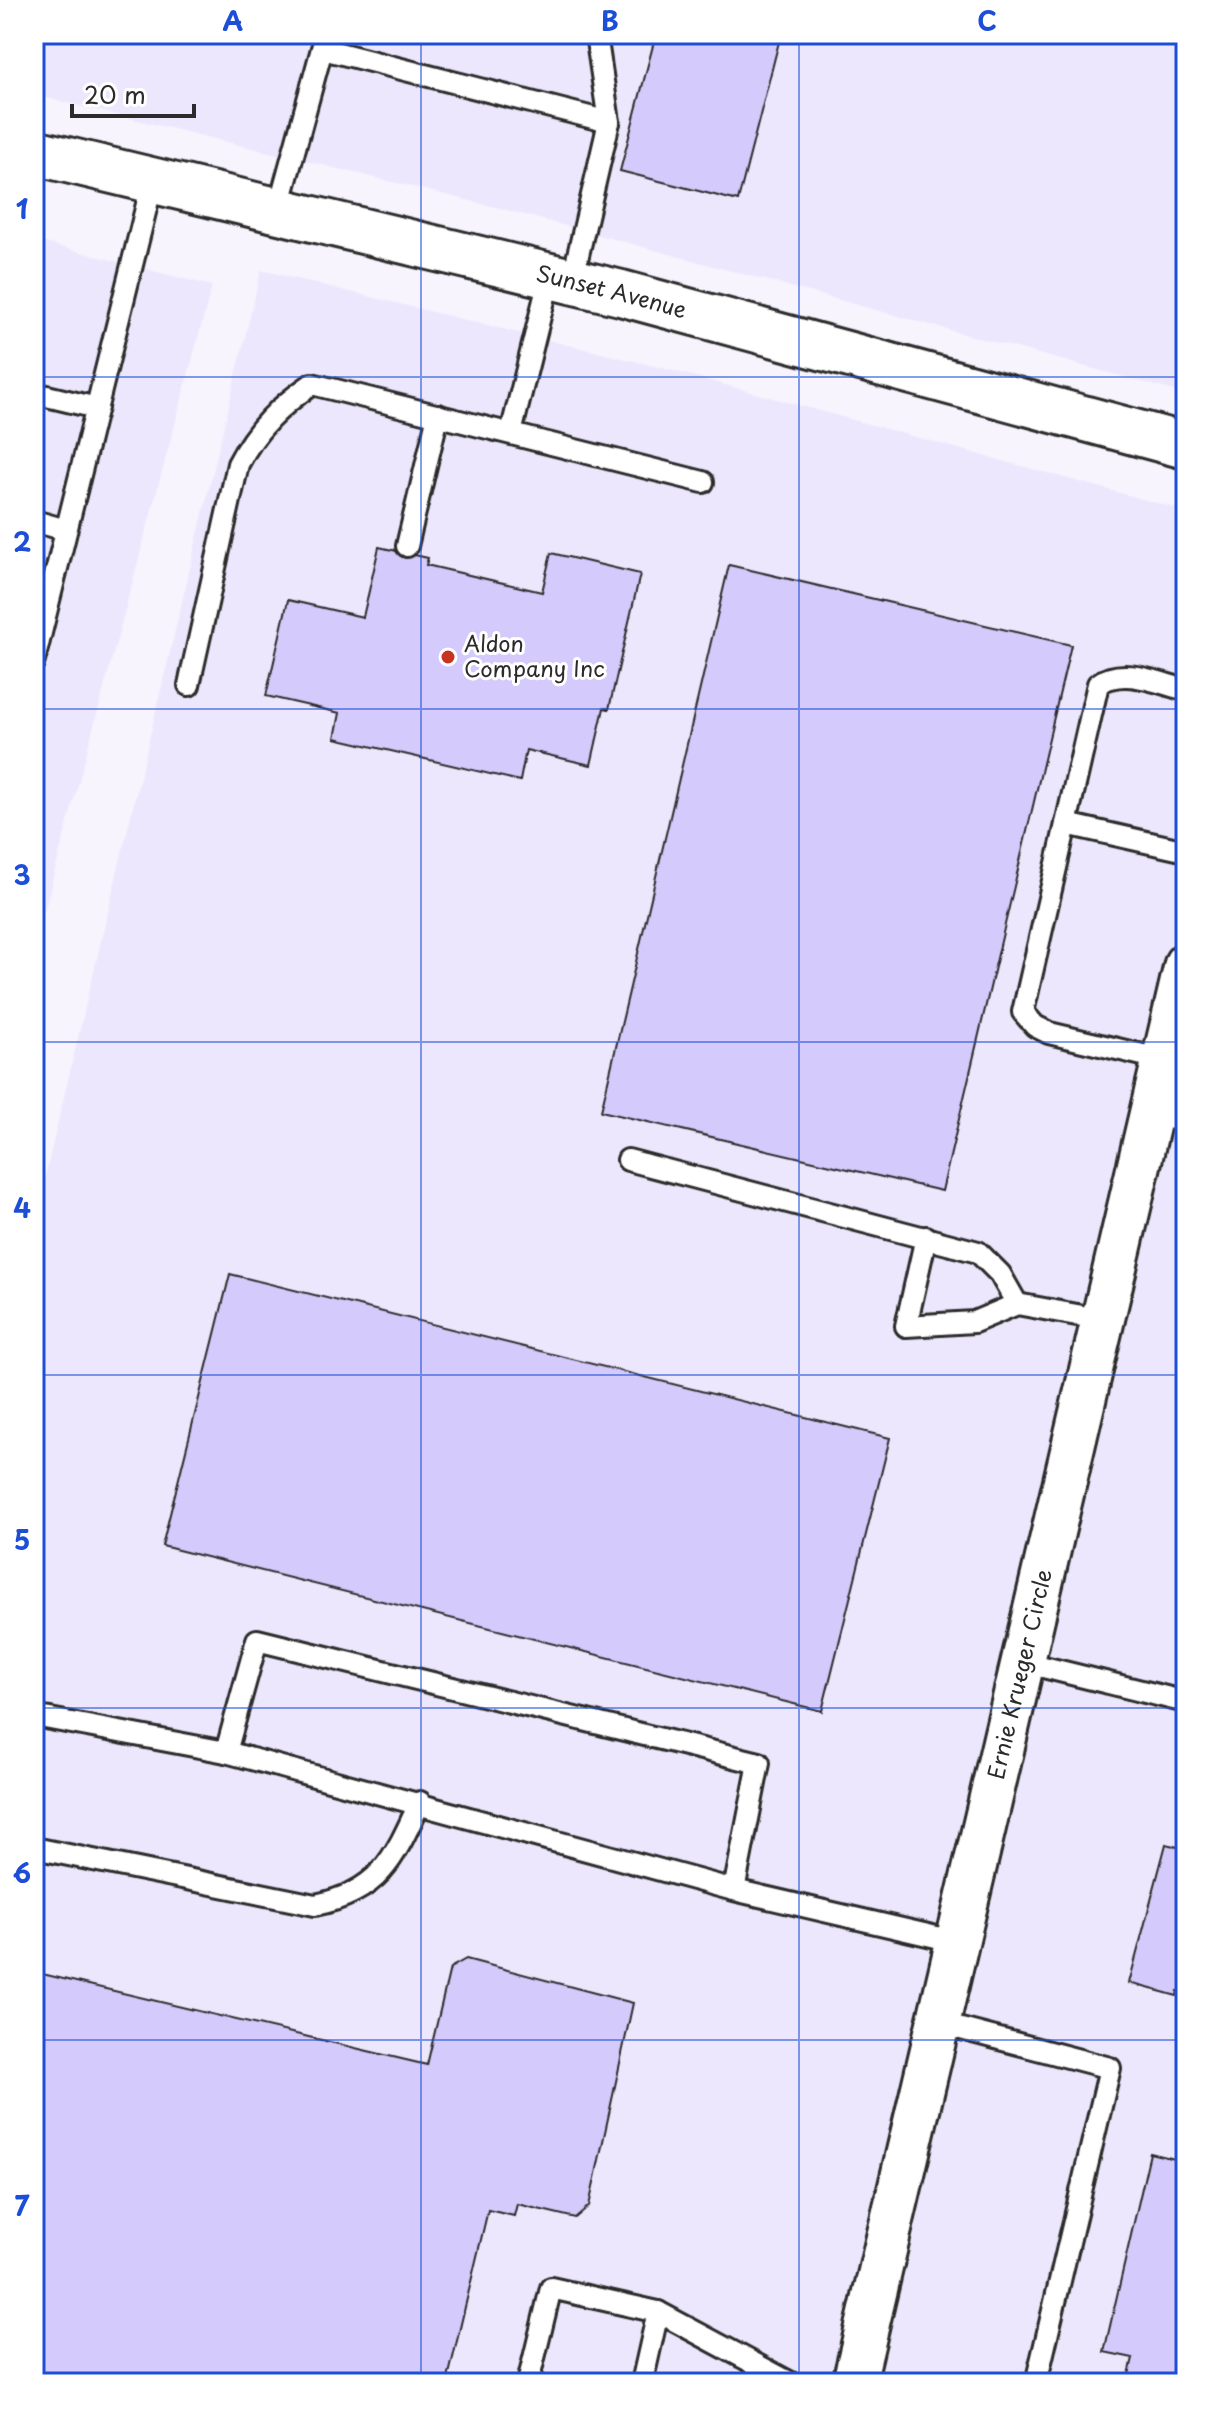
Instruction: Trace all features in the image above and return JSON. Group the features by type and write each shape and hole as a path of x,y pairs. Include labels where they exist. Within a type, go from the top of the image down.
{"street":[{"name":"Sunset Avenue","path":"34,152 561,279 1186,446"},
{"name":"Ernie Krueger Circle","path":"854,2383 1104,1320 1169,1118 1164,1060 1185,973"}],"lane":[{"path":"511,433 609,122 596,34"},
{"path":"278,210 324,42 609,122"},
{"path":"34,661 153,180"},
{"path":"189,685 238,464 250,441 278,407 312,384 703,482"},
{"path":"34,393 97,408"},
{"path":"407,546 438,415"},
{"path":"34,521 66,530"},
{"path":"1164,1060 1049,1033 1035,1026 1023,1012 1098,684 1109,676 1125,675 1186,690"},
{"path":"1066,824 1186,851"},
{"path":"628,1160 978,1252 1000,1274 1017,1304"},
{"path":"926,1237 906,1326 974,1322 1017,1304 1104,1320"},
{"path":"226,1752 257,1640 759,1763 734,1890"},
{"path":"1023,1662 1186,1702"},
{"path":"34,1716 226,1752 420,1802 734,1890 958,1942"},
{"path":"34,1848 315,1905 348,1899 385,1868 420,1802"},
{"path":"938,2023 1110,2068 1036,2383"},
{"path":"528,2383 551,2288 658,2312 791,2383"},
{"path":"642,2383 658,2312"}],"shaded area":[{"path":"34,34 1186,34 1186,394 499,208 34,95"},
{"path":"34,240 212,286 34,949"},
{"path":"261,270 671,370 1186,511 1186,2383 34,2383 34,1222"}],"building":[{"path":"656,34 781,34 738,201 620,171"},
{"name":"Aldon Company Inc","path":"379,547 428,558 426,565 542,592 551,553 640,574 609,709 604,708 591,765 526,750 520,781 335,738 340,713 266,696 288,600 363,617"},
{"path":"729,565 1071,645 942,1191 601,1111"},
{"path":"230,1274 890,1438 822,1711 162,1546"},
{"path":"1166,1844 1186,1849 1186,1993 1178,1991 1177,1996 1129,1983"},
{"path":"466,1959 633,2003 589,2206 575,2218 517,2204 514,2216 488,2210 447,2383 34,2383 34,1972 427,2065 450,1968"},
{"path":"1186,2129 1186,2383 1127,2383 1133,2358 1104,2352 1150,2153 1179,2160"}],"place":[{"name":"Aldon Company Inc","path":"448,657"}]}
